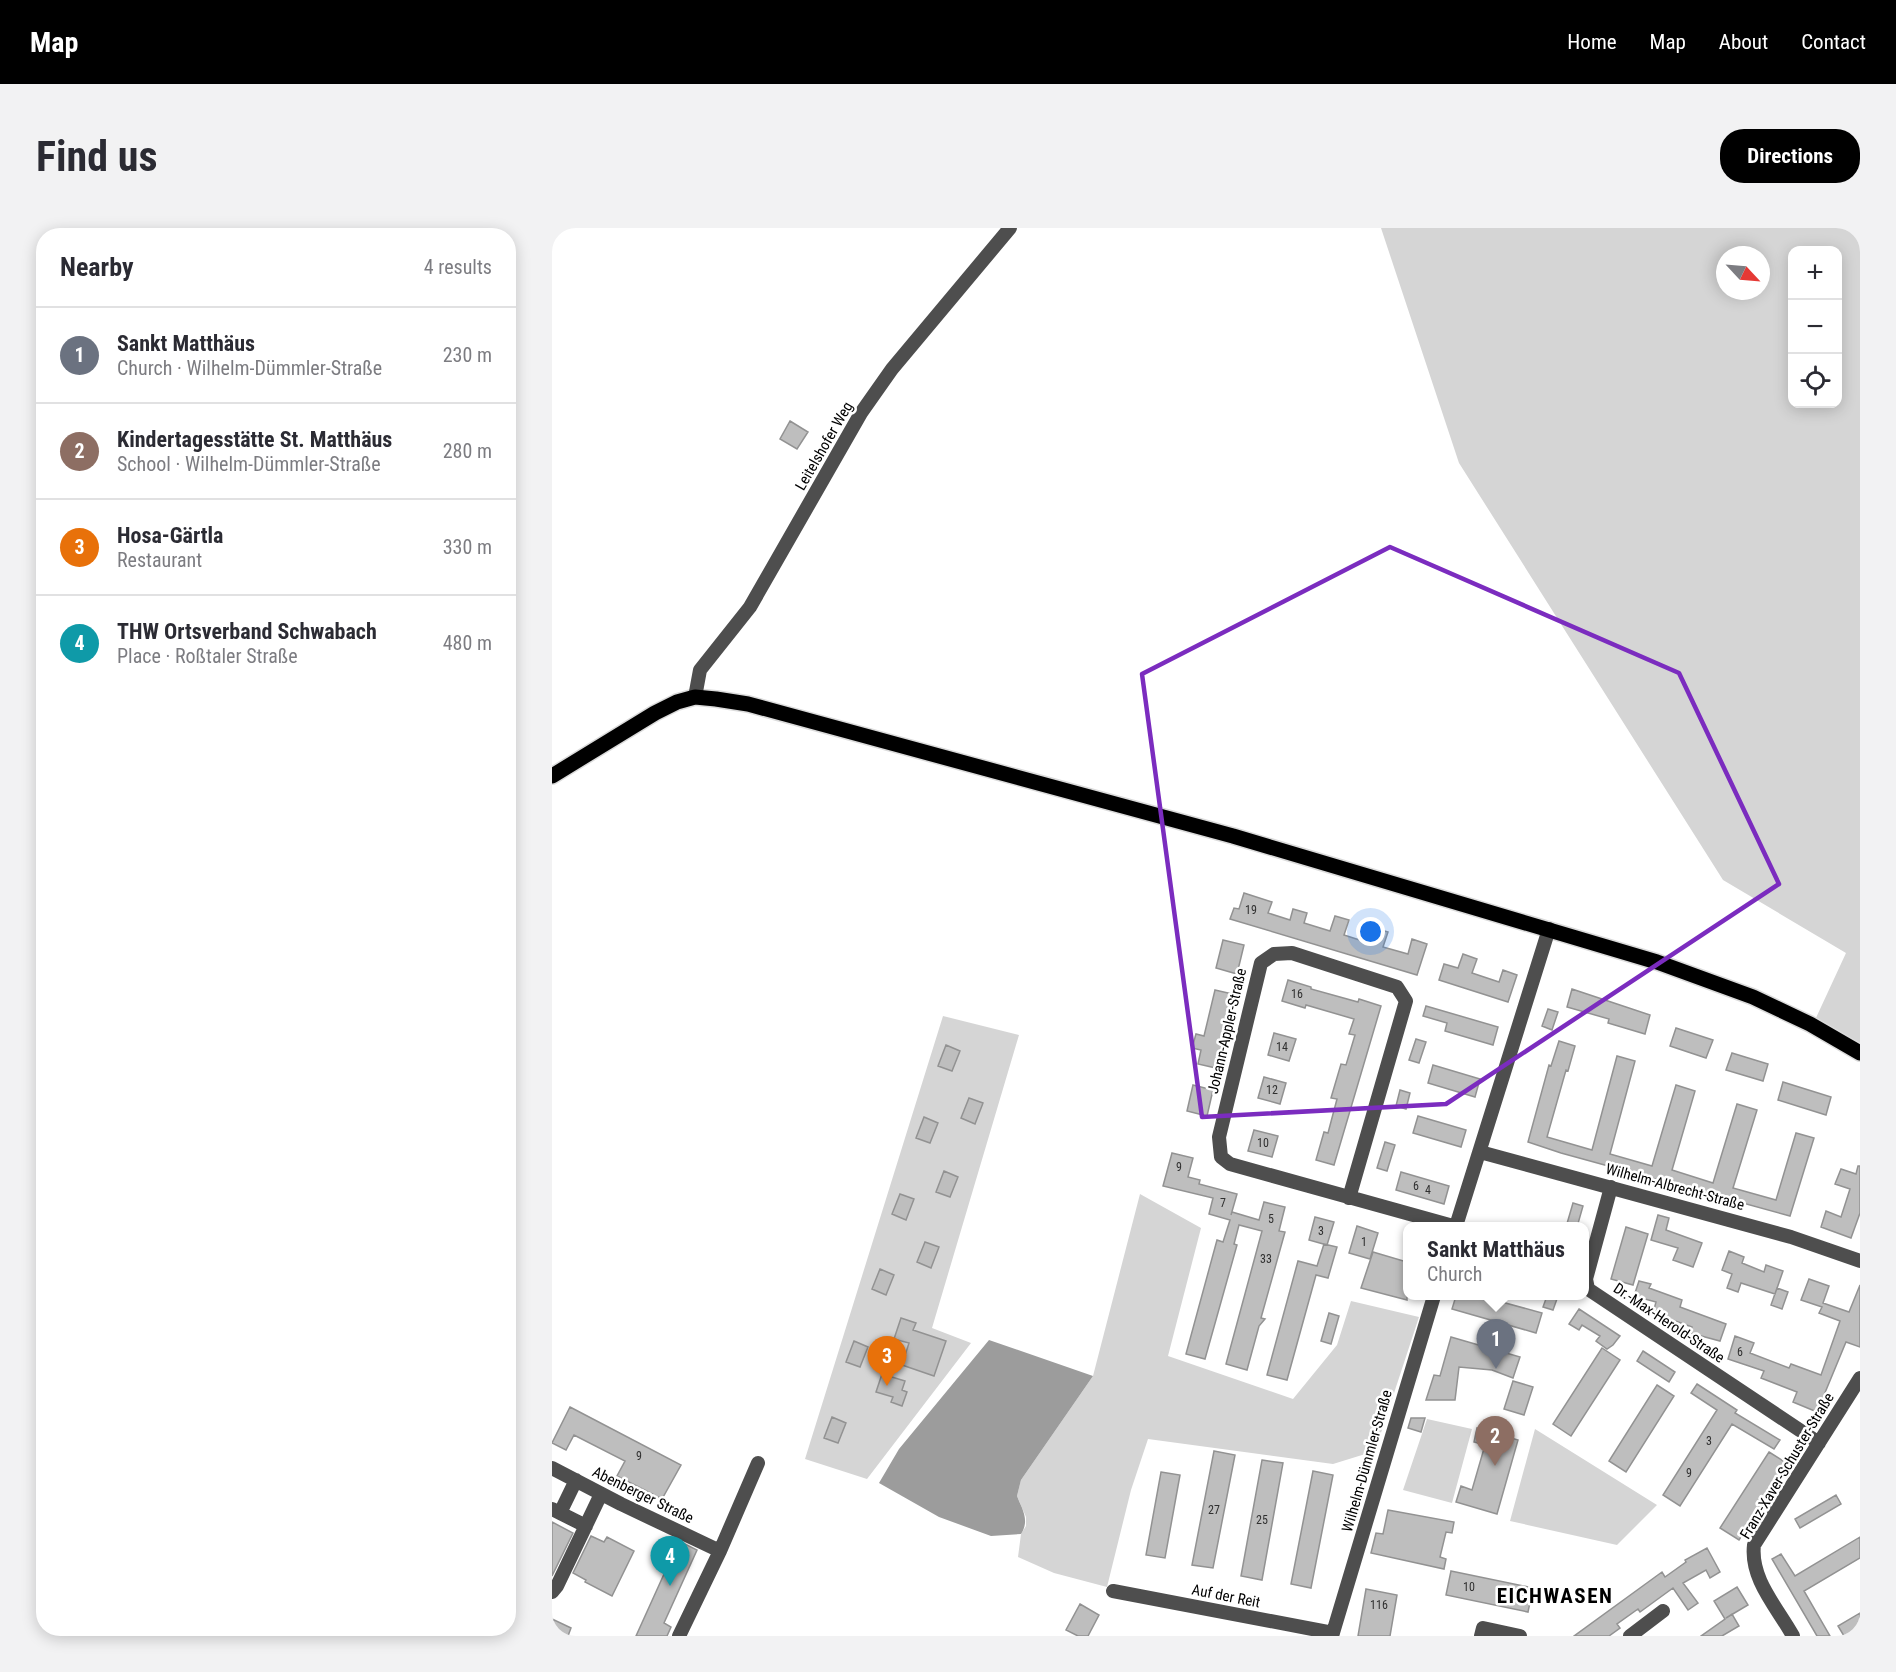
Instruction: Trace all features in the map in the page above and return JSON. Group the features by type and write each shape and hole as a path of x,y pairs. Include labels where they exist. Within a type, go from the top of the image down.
{"main road":[{"path":"552,776 654,713 677,702 695,697 748,704 1233,836 1657,962 1753,997 1810,1024 1860,1053"}],"street":[{"name":"Leitelshofer Weg","path":"695,697 700,670 750,607 861,413 892,369 1008,229"},
{"path":"1456,1222 1480,1152 1507,1058 1549,929"},
{"name":"Johann-Appler-Straße","path":"1349,1197 1406,1001 1398,987 1292,953 1274,954 1261,963 1219,1137 1221,1156 1230,1164 1436,1222"},
{"name":"Wilhelm-Albrecht-Straße","path":"1480,1152 1858,1255"},
{"name":"Dr.-Max-Herold-Straße","path":"1589,1268 1611,1187"},
{"name":"Dr.-Max-Herold-Straße","path":"1589,1289 1819,1443"},
{"name":"Wilhelm-Dümmler-Straße","path":"1332,1635 1433,1300"},
{"name":"Franz-Xaver-Schuster-Straße","path":"1793,1636 1756,1576 1753,1558 1754,1545 1860,1378"},
{"path":"679,1636 720,1551 758,1463"},
{"name":"Abenberger Straße","path":"552,1468 720,1551"},
{"path":"576,1480 556,1511 586,1526"},
{"path":"552,1592 601,1494"},
{"name":"Auf der Reit","path":"1113,1591 1332,1635"},
{"path":"1630,1636 1663,1611"},
{"path":"1481,1636 1483,1628 1520,1636"}],"highlighted area":[{"path":"1390,547 1679,673 1779,884 1446,1104 1202,1117 1142,674"}],"shaded area":[{"path":"1381,228 1860,228 1860,1043 1815,1020 1846,953 1723,880 1459,463"},
{"path":"943,1016 1019,1035 932,1328 971,1343 867,1479 805,1459"},
{"path":"1140,1194 1201,1228 1168,1356 1293,1399 1337,1345 1351,1301 1419,1317 1375,1451 1333,1464 1148,1439 1131,1490 1107,1587 1054,1573 1018,1557 1026,1517 1017,1496 1021,1480 1093,1376"},
{"path":"989,1340 1093,1376 1021,1480 1017,1496 1023,1510 1025,1524 1021,1534 991,1536 939,1517 879,1483 899,1449"},
{"path":"1427,1419 1472,1429 1452,1503 1403,1490"},
{"path":"1535,1429 1657,1505 1617,1545 1510,1521"}],"building":[{"path":"790,421 808,432 797,449 780,439"},
{"path":"1244,893 1272,902 1268,913 1290,920 1293,909 1307,913 1304,923 1330,931 1335,916 1349,920 1344,935 1369,943 1374,928 1388,932 1383,947 1408,954 1412,939 1427,944 1417,975 1230,919 1234,908 1239,909"},
{"path":"1223,940 1244,945 1237,974 1216,968"},
{"path":"1463,954 1477,959 1472,973 1499,982 1503,970 1517,975 1508,1002 1439,980 1444,964 1458,968"},
{"path":"1288,980 1311,987 1311,989 1381,1006 1334,1165 1316,1160 1324,1132 1328,1133 1337,1099 1331,1098 1341,1064 1346,1065 1355,1035 1349,1034 1354,1019 1306,1005 1305,1008 1282,1001"},
{"path":"1572,989 1650,1015 1645,1034 1608,1023 1609,1019 1567,1007"},
{"path":"1215,990 1237,995 1230,1024 1227,1023 1216,1068 1198,1064 1201,1050 1192,1048 1196,1034 1204,1036"},
{"path":"1426,1006 1498,1027 1493,1045 1445,1031 1447,1023 1423,1016"},
{"path":"1548,1009 1558,1012 1552,1030 1542,1026"},
{"path":"1676,1028 1713,1040 1706,1058 1670,1046"},
{"path":"1274,1033 1296,1039 1289,1061 1268,1055"},
{"path":"1416,1039 1426,1042 1419,1063 1409,1060"},
{"path":"1559,1041 1575,1046 1547,1137 1592,1150 1617,1056 1635,1061 1610,1154 1652,1166 1676,1085 1695,1091 1672,1170 1713,1183 1737,1104 1757,1110 1733,1188 1776,1200 1796,1133 1814,1138 1790,1216 1528,1142 1549,1065 1551,1066"},
{"path":"946,1045 960,1051 952,1071 938,1066"},
{"path":"1732,1053 1768,1064 1763,1081 1726,1070"},
{"path":"1433,1065 1480,1079 1475,1097 1428,1083"},
{"path":"1264,1077 1286,1083 1280,1104 1258,1098"},
{"path":"1783,1082 1831,1097 1826,1115 1778,1100"},
{"path":"1193,1085 1213,1090 1207,1116 1187,1111"},
{"path":"1400,1090 1410,1093 1406,1109 1396,1106"},
{"path":"969,1098 983,1103 975,1124 961,1118"},
{"path":"1418,1116 1466,1130 1461,1147 1413,1133"},
{"path":"924,1117 938,1123 930,1143 916,1138"},
{"path":"1254,1130 1278,1136 1272,1157 1248,1151"},
{"path":"1385,1142 1395,1145 1387,1171 1377,1168"},
{"path":"1172,1153 1193,1158 1188,1177 1200,1180 1199,1184 1237,1194 1231,1215 1232,1212 1259,1220 1264,1202 1285,1207 1279,1231 1285,1232 1261,1318 1265,1319 1259,1326 1247,1370 1226,1364 1262,1231 1239,1225 1234,1244 1237,1245 1205,1359 1186,1354 1217,1240 1223,1242 1230,1220 1209,1214 1213,1198 1163,1186"},
{"path":"1860,1166 1860,1213 1851,1238 1821,1227 1826,1211 1841,1217 1850,1189 1835,1184 1841,1169 1856,1174"},
{"path":"944,1171 958,1177 950,1197 936,1192"},
{"path":"1401,1172 1449,1186 1444,1204 1396,1190"},
{"path":"900,1194 914,1199 906,1220 892,1214"},
{"path":"1573,1203 1583,1206 1578,1222 1567,1222"},
{"path":"1658,1215 1669,1218 1666,1230 1702,1243 1693,1267 1673,1260 1678,1248 1651,1240"},
{"path":"1315,1217 1334,1222 1327,1245 1309,1240"},
{"path":"1357,1226 1378,1233 1370,1259 1349,1253"},
{"path":"1626,1227 1648,1234 1633,1285 1611,1279"},
{"path":"925,1242 939,1247 931,1268 917,1262"},
{"path":"1324,1244 1337,1247 1328,1278 1316,1275 1287,1380 1267,1375 1298,1261 1317,1266"},
{"path":"1729,1251 1744,1257 1742,1263 1764,1272 1766,1265 1783,1271 1775,1294 1741,1283 1738,1292 1727,1288 1732,1274 1722,1270"},
{"path":"1373,1252 1403,1261 1403,1299 1361,1288"},
{"path":"880,1269 894,1275 886,1295 872,1289"},
{"path":"1809,1279 1829,1286 1823,1303 1849,1312 1860,1285 1860,1347 1846,1342 1817,1412 1793,1402 1797,1392 1761,1378 1764,1371 1728,1359 1735,1336 1754,1343 1750,1353 1789,1368 1791,1364 1821,1375 1840,1321 1819,1313 1822,1307 1801,1300"},
{"path":"1639,1281 1651,1284 1649,1288 1682,1300 1680,1307 1726,1324 1720,1341 1690,1333 1692,1327 1653,1313 1656,1302 1634,1296"},
{"path":"1777,1288 1788,1292 1782,1309 1771,1305"},
{"path":"1455,1300 1495,1300 1542,1313 1536,1333 1452,1309"},
{"path":"1546,1300 1557,1300 1553,1310 1543,1307"},
{"path":"1579,1309 1620,1336 1613,1345 1607,1349 1596,1341 1600,1336 1582,1325 1579,1330 1569,1324"},
{"path":"1329,1313 1339,1316 1331,1344 1321,1341"},
{"path":"901,1318 916,1323 913,1330 946,1341 934,1376 902,1365 909,1343 894,1339"},
{"path":"1451,1337 1520,1357 1513,1378 1492,1370 1459,1367 1455,1400 1426,1400 1434,1375 1440,1376"},
{"path":"854,1341 868,1347 860,1367 846,1362"},
{"path":"1602,1348 1620,1360 1571,1436 1553,1424"},
{"path":"1643,1351 1675,1372 1669,1382 1637,1361"},
{"path":"882,1374 905,1381 902,1390 907,1392 902,1406 891,1402 893,1397 876,1392"},
{"path":"1513,1381 1533,1387 1524,1415 1504,1409"},
{"path":"1697,1384 1737,1410 1735,1413 1780,1440 1774,1449 1732,1424 1680,1506 1663,1495 1717,1410 1691,1393"},
{"path":"1657,1385 1674,1396 1626,1472 1609,1461"},
{"path":"570,1407 681,1465 662,1499 617,1476 625,1461 574,1435 566,1450 552,1443"},
{"path":"832,1417 846,1423 838,1443 824,1438"},
{"path":"1411,1418 1425,1418 1421,1432 1408,1428"},
{"path":"1477,1428 1518,1440 1497,1514 1456,1502 1461,1486 1472,1490 1485,1445 1474,1442"},
{"path":"1214,1451 1235,1455 1213,1568 1192,1565"},
{"path":"1769,1452 1788,1464 1739,1540 1720,1528"},
{"path":"1262,1460 1283,1463 1262,1580 1241,1576"},
{"path":"1313,1471 1333,1475 1311,1588 1291,1584"},
{"path":"1161,1472 1180,1475 1165,1558 1146,1555"},
{"path":"1836,1495 1841,1504 1800,1528 1795,1519"},
{"path":"1388,1510 1454,1522 1452,1533 1446,1532 1440,1557 1446,1559 1444,1569 1371,1553 1376,1533 1383,1534"},
{"path":"552,1522 573,1533 552,1576"},
{"path":"591,1536 604,1542 607,1537 634,1551 612,1596 573,1573"},
{"path":"1860,1537 1860,1558 1804,1591 1830,1636 1817,1636 1772,1559 1781,1554 1795,1576"},
{"path":"679,1541 697,1550 664,1623 671,1627 667,1636 636,1636"},
{"path":"1707,1548 1720,1572 1710,1578 1706,1570 1683,1583 1698,1603 1688,1610 1673,1588 1640,1612 1638,1609 1617,1624 1620,1628 1609,1636 1574,1636 1662,1572 1665,1577 1686,1562 1685,1560"},
{"path":"1451,1571 1533,1588 1528,1612 1446,1595"},
{"path":"1737,1587 1748,1605 1732,1614 1739,1626 1722,1636 1701,1636 1725,1619 1714,1601"},
{"path":"1366,1589 1397,1595 1390,1636 1358,1636"},
{"path":"1080,1604 1099,1615 1088,1636 1078,1636 1066,1630"},
{"path":"1860,1613 1860,1636 1844,1636 1838,1626"},
{"path":"552,1619 571,1628 568,1636 552,1636"}],"place":[{"name":"Sankt Matthäus","path":"1496,1369"},
{"name":"Hosa-Gärtla","path":"887,1386"},
{"name":"Kindertagesstätte St. Matthäus","path":"1495,1466"},
{"name":"THW Ortsverband Schwabach","path":"670,1586"}],"district":[{"name":"EICHWASEN","path":"1555,1596"}]}
